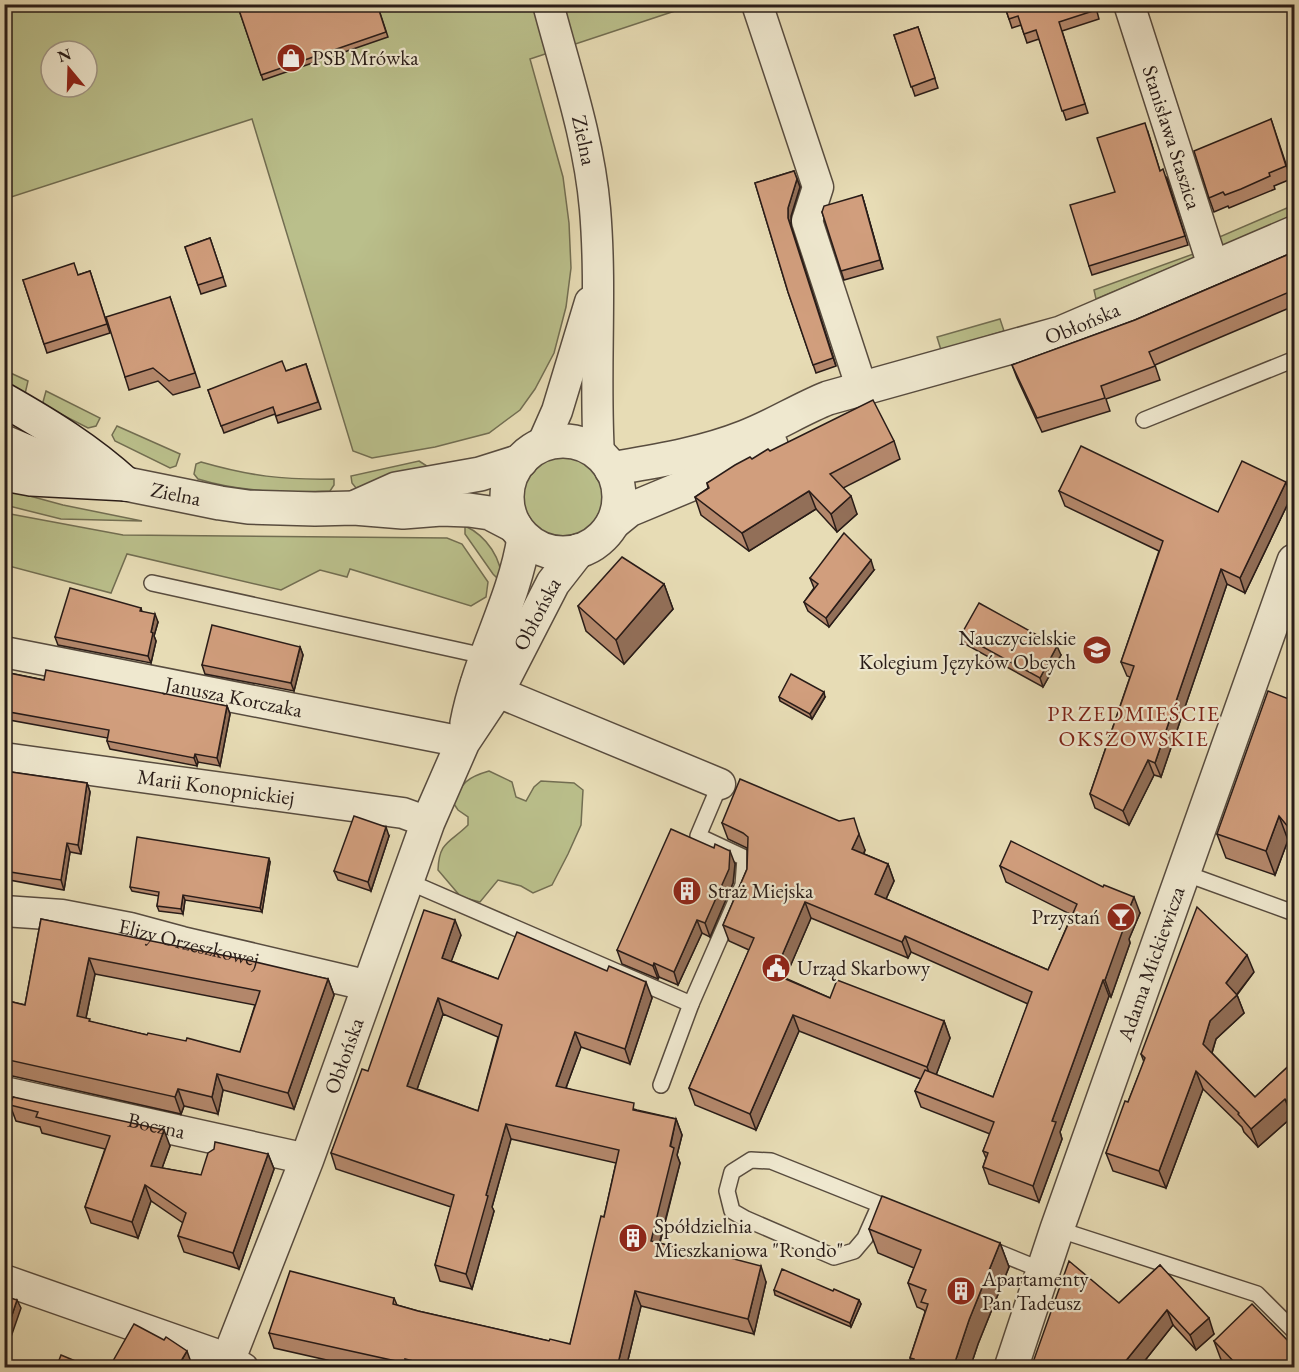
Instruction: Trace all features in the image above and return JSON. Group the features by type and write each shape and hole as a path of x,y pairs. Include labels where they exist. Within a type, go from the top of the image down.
{"street":[{"name":"Zielna","path":"548,4 588,156 595,209 599,379 597,416 605,462"},
{"path":"757,4 818,187 807,222 862,389"},
{"name":"Stanisława Staszica","path":"1129,4 1214,268"},
{"name":"Obłońska","path":"605,462 699,453 746,437 801,408 828,398 906,374 1061,333 1294,233"},
{"name":"Zielna","path":"354,508 396,489 480,474 531,453 557,411 581,326 598,279"},
{"name":"Obłońska","path":"613,524 629,510 651,499 725,470 762,450 840,406 862,389"},
{"path":"4,400 58,431 101,461 126,484"},
{"name":"Zielna","path":"4,442 37,456 126,484 220,503 248,507 354,508 403,512 441,509 469,510 490,513 520,532"},
{"path":"557,442 572,442 586,447 605,462 618,486 619,506 613,524 604,536 578,551 564,553 549,552 536,546 520,532 508,510 507,493 512,476 531,453 557,442"},
{"path":"4,474 31,479 126,484"},
{"name":"Obłońska","path":"493,674 509,596 522,555 520,532"},
{"name":"Obłońska","path":"233,1366 428,822 493,674 578,551"},
{"name":"Adama Mickiewicza","path":"1011,1368 1057,1229 1294,561"},
{"name":"Janusza Korczaka","path":"4,652 463,742"},
{"path":"493,674 720,784"},
{"name":"Marii Konopnickiej","path":"4,758 403,813 428,822"},
{"name":"Elizy Orzeszkowej","path":"4,911 62,915 130,928 370,986"},
{"name":"Boczna","path":"4,1092 307,1159"},
{"path":"4,1280 212,1353 233,1366"}],"lane":[{"path":"1144,420 1293,362"},
{"path":"152,583 493,674"},
{"path":"661,1085 691,1004 742,885 745,858 698,836 720,784"},
{"path":"1184,873 1294,913"},
{"path":"407,881 691,1004"},
{"path":"880,1204 865,1238 854,1251 834,1257 732,1211 727,1191 732,1172 751,1160 771,1161 880,1204 912,1218"},
{"path":"1057,1229 1257,1294 1294,1331"},
{"path":"966,1239 1044,1270"}],"green space":[{"path":"4,5 693,5 530,59 563,177 569,223 571,268 566,307 554,353 535,389 520,410 489,433 435,447 372,458 353,451 252,119 5,199"},
{"path":"1294,205 1294,215 1224,245 1217,238"},
{"path":"1196,253 1196,257 1096,299 1094,290"},
{"path":"1000,319 1004,331 941,350 937,337"},
{"path":"4,370 28,381 25,394 5,385"},
{"path":"46,391 100,418 96,426 88,428 45,406 43,402"},
{"path":"117,426 180,454 176,466 170,468 115,441 112,435"},
{"path":"554,453 572,453 588,460 600,472 607,488 607,506 600,522 588,534 572,541 554,541 538,534 526,522 519,506 519,488 526,472 538,460"},
{"path":"419,461 430,468 386,482 356,488 352,483 351,476"},
{"path":"201,462 266,476 334,479 334,485 330,491 313,492 263,491 230,487 198,479 194,474 196,464"},
{"path":"4,489 63,505 142,521 61,519 5,505"},
{"path":"5,513 123,535 447,538 462,544 488,582 486,597 471,606 350,569 347,577 320,570 281,590 127,554 111,593 5,565"},
{"path":"465,526 473,530 492,549 499,565 502,583 465,534"},
{"path":"489,771 512,782 516,797 526,801 534,787 541,781 574,783 583,790 581,825 552,885 533,893 521,886 498,880 480,902 461,897 438,870 443,848 468,825 468,817 454,804 459,791 470,779"}],"building":[{"name":"PSB Mrówka","path":"237,4 377,4 386,32 261,75"},
{"path":"1004,4 1094,4 1096,10 1059,22 1085,104 1062,111 1036,30 1024,34 1018,16 1009,19"},
{"path":"918,27 935,78 911,87 894,35"},
{"path":"1271,119 1286,166 1241,189 1225,195 1223,192 1209,198 1194,151"},
{"path":"1145,123 1160,171 1163,169 1185,236 1089,266 1070,205 1115,192 1097,138"},
{"path":"794,171 797,179 788,208 788,218 833,358 813,365 755,183"},
{"path":"862,195 880,260 841,271 822,212 824,206"},
{"path":"210,238 223,277 198,285 185,247"},
{"path":"1294,252 1294,290 1149,352 1155,366 1101,386 1105,398 1037,418 1012,365 1135,320"},
{"path":"74,263 78,275 90,271 107,324 44,344 23,280"},
{"path":"170,297 195,373 169,381 153,368 125,377 106,317"},
{"path":"282,361 286,371 306,364 318,402 276,416 273,407 221,426 208,390"},
{"path":"873,400 894,441 830,474 851,496 831,514 809,491 742,533 695,497 709,488 707,483 735,465 750,457 752,459 768,449 770,451"},
{"path":"1081,446 1218,512 1242,461 1286,482 1240,578 1221,569 1155,763 1148,760 1123,811 1090,794 1134,666 1121,662 1163,541 1059,491"},
{"path":"844,533 871,560 826,618 804,602 818,584 810,578"},
{"path":"622,557 664,584 616,640 578,606"},
{"path":"70,588 155,614 148,656 55,637"},
{"path":"979,603 1057,646 1040,678 961,635"},
{"path":"212,625 300,647 291,683 202,665"},
{"path":"46,670 227,706 217,758 195,754 194,758 107,741 109,730 4,711 4,672 44,680"},
{"path":"791,674 824,692 810,714 779,697"},
{"path":"1268,691 1294,701 1294,772 1291,783 1294,787 1294,834 1279,816 1266,851 1217,834"},
{"path":"4,771 87,783 78,845 67,843 61,880 4,871"},
{"path":"740,779 839,821 854,818 859,834 852,849 888,864 875,894 1048,970 1077,904 1000,866 1011,841 1103,887 1104,885 1134,897 1052,1121 1056,1122 1033,1186 983,1167 988,1153 983,1151 994,1122 915,1091 925,1070 993,1097 1032,992 905,936 902,942 805,902 774,974 830,998 837,980 944,1021 927,1067 793,1015 750,1114 689,1088 754,938 723,925 747,869 748,837 722,823"},
{"path":"354,816 386,827 368,882 334,871"},
{"name":"Straż Miejska","path":"671,829 714,848 715,844 730,851 729,869 705,923 697,920 674,972 654,963 653,966 617,950"},
{"path":"137,837 269,858 260,908 183,895 181,909 157,906 159,892 130,887"},
{"path":"1197,907 1247,955 1226,983 1237,995 1210,1021 1203,1044 1255,1097 1294,1061 1294,1109 1285,1099 1251,1129 1239,1113 1196,1071 1159,1171 1106,1153 1125,1101 1128,1102 1145,1058 1141,1054"},
{"path":"424,910 455,920 442,958 498,979 517,932 607,971 609,966 646,982 625,1049 575,1032 556,1086 634,1103 633,1110 676,1119 670,1146 674,1148 651,1241 761,1266 748,1319 635,1291 617,1368 442,1368 405,1359 405,1363 269,1333 290,1271 394,1298 393,1304 418,1311 570,1344 601,1216 604,1217 619,1150 506,1124 466,1274 435,1265 454,1195 331,1153 362,1069 368,1071","holes":["438,998 502,1025 478,1111 407,1086"]},
{"path":"41,919 247,960 328,979 288,1093 217,1074 212,1097 178,1089 175,1097 4,1059 4,1000 25,1005","holes":["89,958 260,991 240,1052 187,1038 186,1041 148,1033 147,1035 77,1016"]},
{"path":"13,1097 164,1130 151,1166 201,1175 208,1153 214,1149 215,1142 268,1154 233,1253 178,1236 186,1213 145,1185 132,1222 85,1207 110,1136 36,1117 38,1112 10,1105"},
{"path":"882,1196 1000,1243 969,1320 953,1368 910,1368 914,1359 910,1358 928,1304 921,1302 926,1290 908,1283 921,1250 869,1229"},
{"path":"1069,1261 1119,1303 1160,1265 1209,1318 1190,1335 1167,1310 1120,1368 1031,1368"},
{"path":"782,1269 859,1300 850,1323 774,1290"},
{"path":"4,1296 17,1300 4,1339"},
{"path":"1252,1304 1294,1347 1294,1368 1240,1368 1214,1341"},
{"path":"134,1324 164,1340 166,1337 187,1351 177,1368 109,1368"},
{"path":"61,1355 92,1368 56,1368"}],"place":[{"name":"PSB Mrówka","path":"291,58"},
{"name":"Nauczycielskie Kolegium Języków Obcych","path":"1097,650"},
{"name":"Straż Miejska","path":"687,891"},
{"name":"Przystań","path":"1121,917"},
{"name":"Urząd Skarbowy","path":"776,968"},
{"name":"Spółdzielnia Mieszkaniowa \"Rondo\"","path":"633,1238"},
{"name":"Apartamenty Pan Tadeusz","path":"961,1291"}],"district":[{"name":"PRZEDMIEŚCIE OKSZOWSKIE","path":"1134,726"}]}
